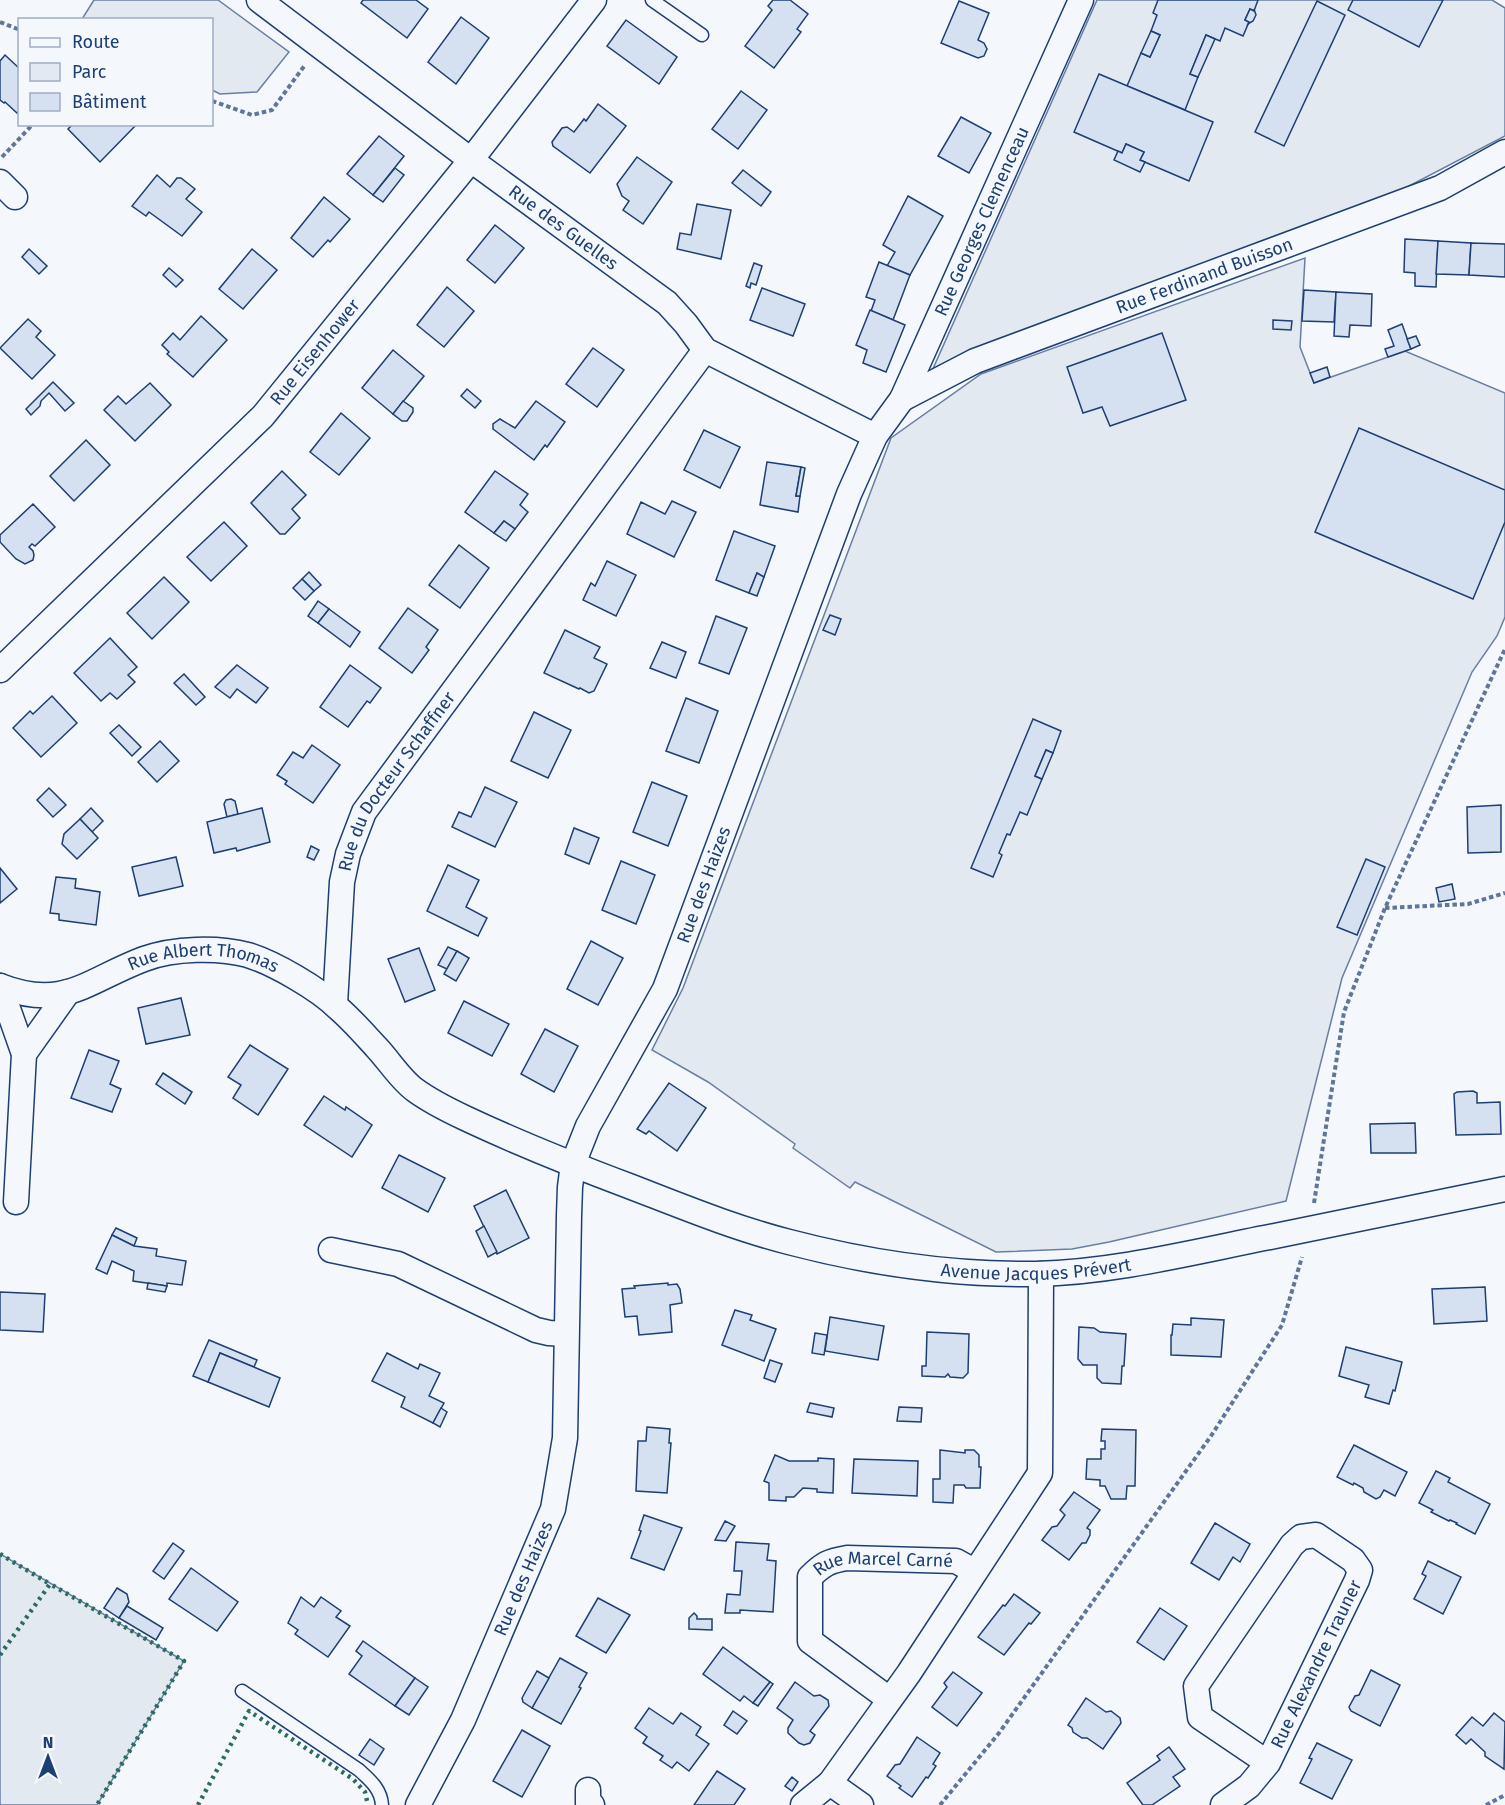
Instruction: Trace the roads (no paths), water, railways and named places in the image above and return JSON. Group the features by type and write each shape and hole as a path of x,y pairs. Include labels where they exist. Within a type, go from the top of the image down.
{"street":[{"name":"Rue des Guelles","path":"260,0 471,160 667,303 705,350 875,436"},
{"name":"Rue Eisenhower","path":"0,670 263,416 471,160 594,0"},
{"name":"Rue Georges Clemenceau","path":"875,436 902,399 1082,0"},
{"name":"Rue Ferdinand Buisson","path":"902,399 975,361 1440,188 1505,152"},
{"name":"Rue du Docteur Schaffner","path":"335,1005 342,882 348,854 364,812 705,350"},
{"name":"Rue des Haizes","path":"418,1805 463,1720 553,1509 565,1438 570,1187 573,1164 592,1116 665,989 849,494 875,436"},
{"name":"Rue Albert Thomas","path":"0,986 19,993 39,996 68,992 83,988 149,957 178,951 208,949 248,955 289,973 335,1005"},
{"name":"Rue Albert Thomas","path":"0,986 24,1054 16,1202"},
{"path":"24,1054 68,992"},
{"path":"335,1005 413,1089 460,1116 542,1153 573,1164"},
{"name":"Avenue Jacques Prévert","path":"573,1164 685,1208 787,1241 875,1261 957,1271 1041,1274 1170,1258 1505,1189"},
{"path":"331,1250 398,1264 536,1330 566,1334"},
{"name":"Rue Marcel Carné","path":"803,1805 830,1783 909,1672 1040,1473 1041,1274"},
{"name":"Rue Alexandre Trauner","path":"1223,1805 1249,1786 1268,1763 1357,1580 1360,1570 1353,1560 1316,1535 1301,1537 1292,1545 1196,1686 1200,1717 1268,1763"},
{"name":"Rue Marcel Carné","path":"889,1699 810,1641 810,1577 820,1566 847,1558 956,1561 974,1571"},
{"path":"830,1783 861,1805"}],"lane":[{"path":"652,0 702,35"},
{"path":"242,1692 359,1770 374,1783 382,1805"}]}
